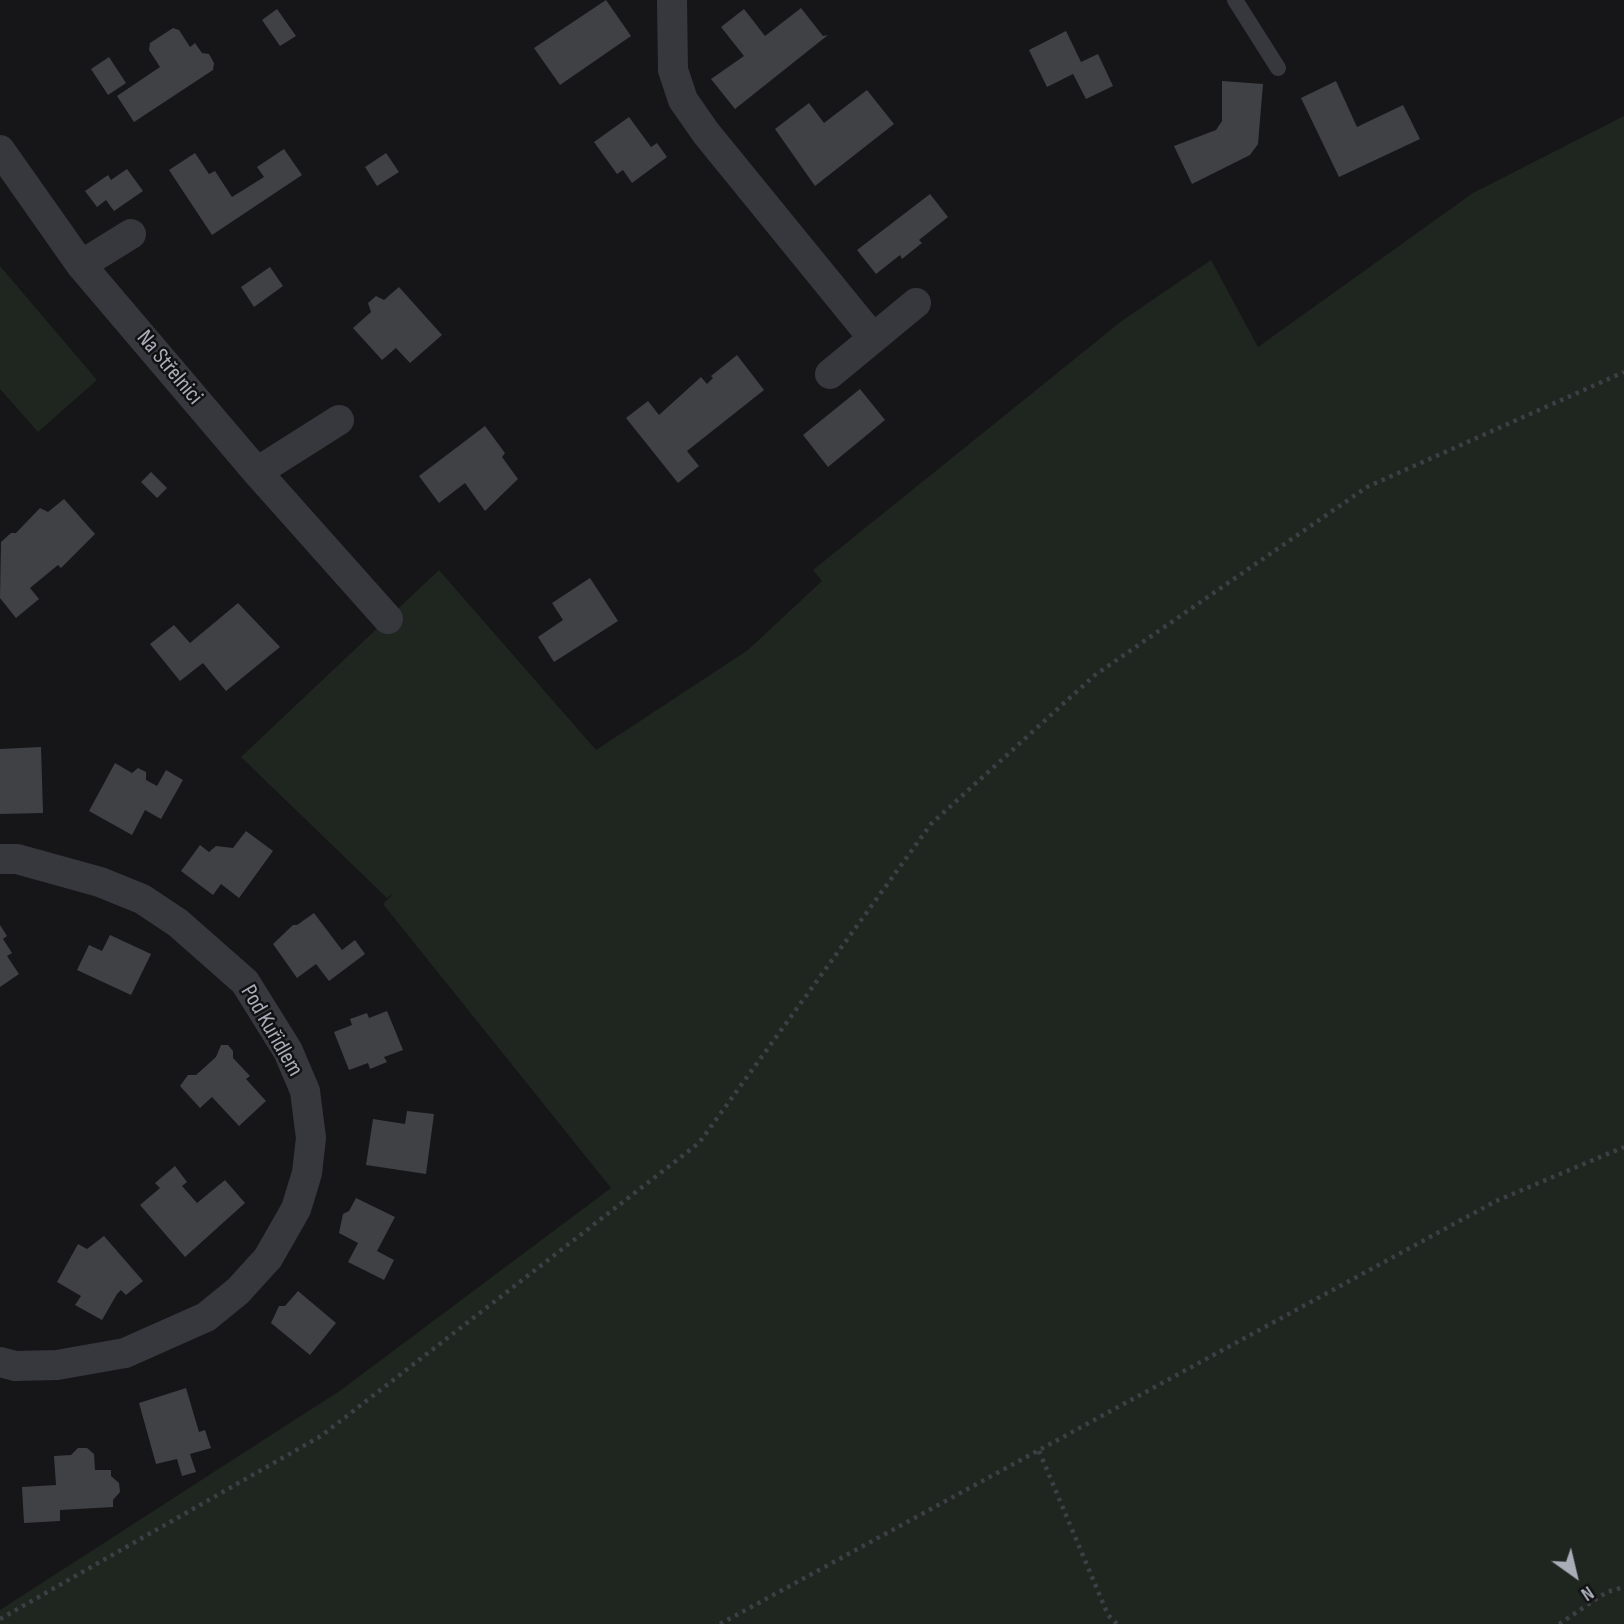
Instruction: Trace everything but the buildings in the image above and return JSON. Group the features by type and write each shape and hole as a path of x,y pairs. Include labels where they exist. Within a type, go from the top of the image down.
{"street":[{"path":"673,0 673,71 683,100 873,338"},
{"name":"Na Střelnici","path":"0,150 81,265 257,472 388,619"},
{"path":"81,265 131,234"},
{"path":"830,374 916,303"},
{"path":"257,472 339,420"},
{"name":"Pod Kuřidlem","path":"0,859 17,859 100,882 142,899 178,923 246,982 288,1051 305,1091 311,1138 307,1173 296,1209 268,1258 238,1291 206,1317 125,1353 57,1365 15,1366 0,1362"}],"lane":[{"path":"1235,0 1278,68"}],"path":[{"path":"0,1619 321,1436 699,1143 931,824 1095,675 1367,487 1624,372"},
{"path":"720,1624 1496,1201 1624,1147"},
{"path":"1039,1451 1108,1615 1117,1624"},
{"path":"1559,1624 1607,1592 1624,1587"}],"shaded area":[{"path":"1624,116 1624,1624 0,1624 0,1610 341,1390 611,1188 383,904 394,893 387,898 241,757 439,570 596,750 748,650 822,581 813,570 1123,320 1211,260 1258,347 1473,193"},
{"path":"0,266 97,380 38,432 0,389"}]}
